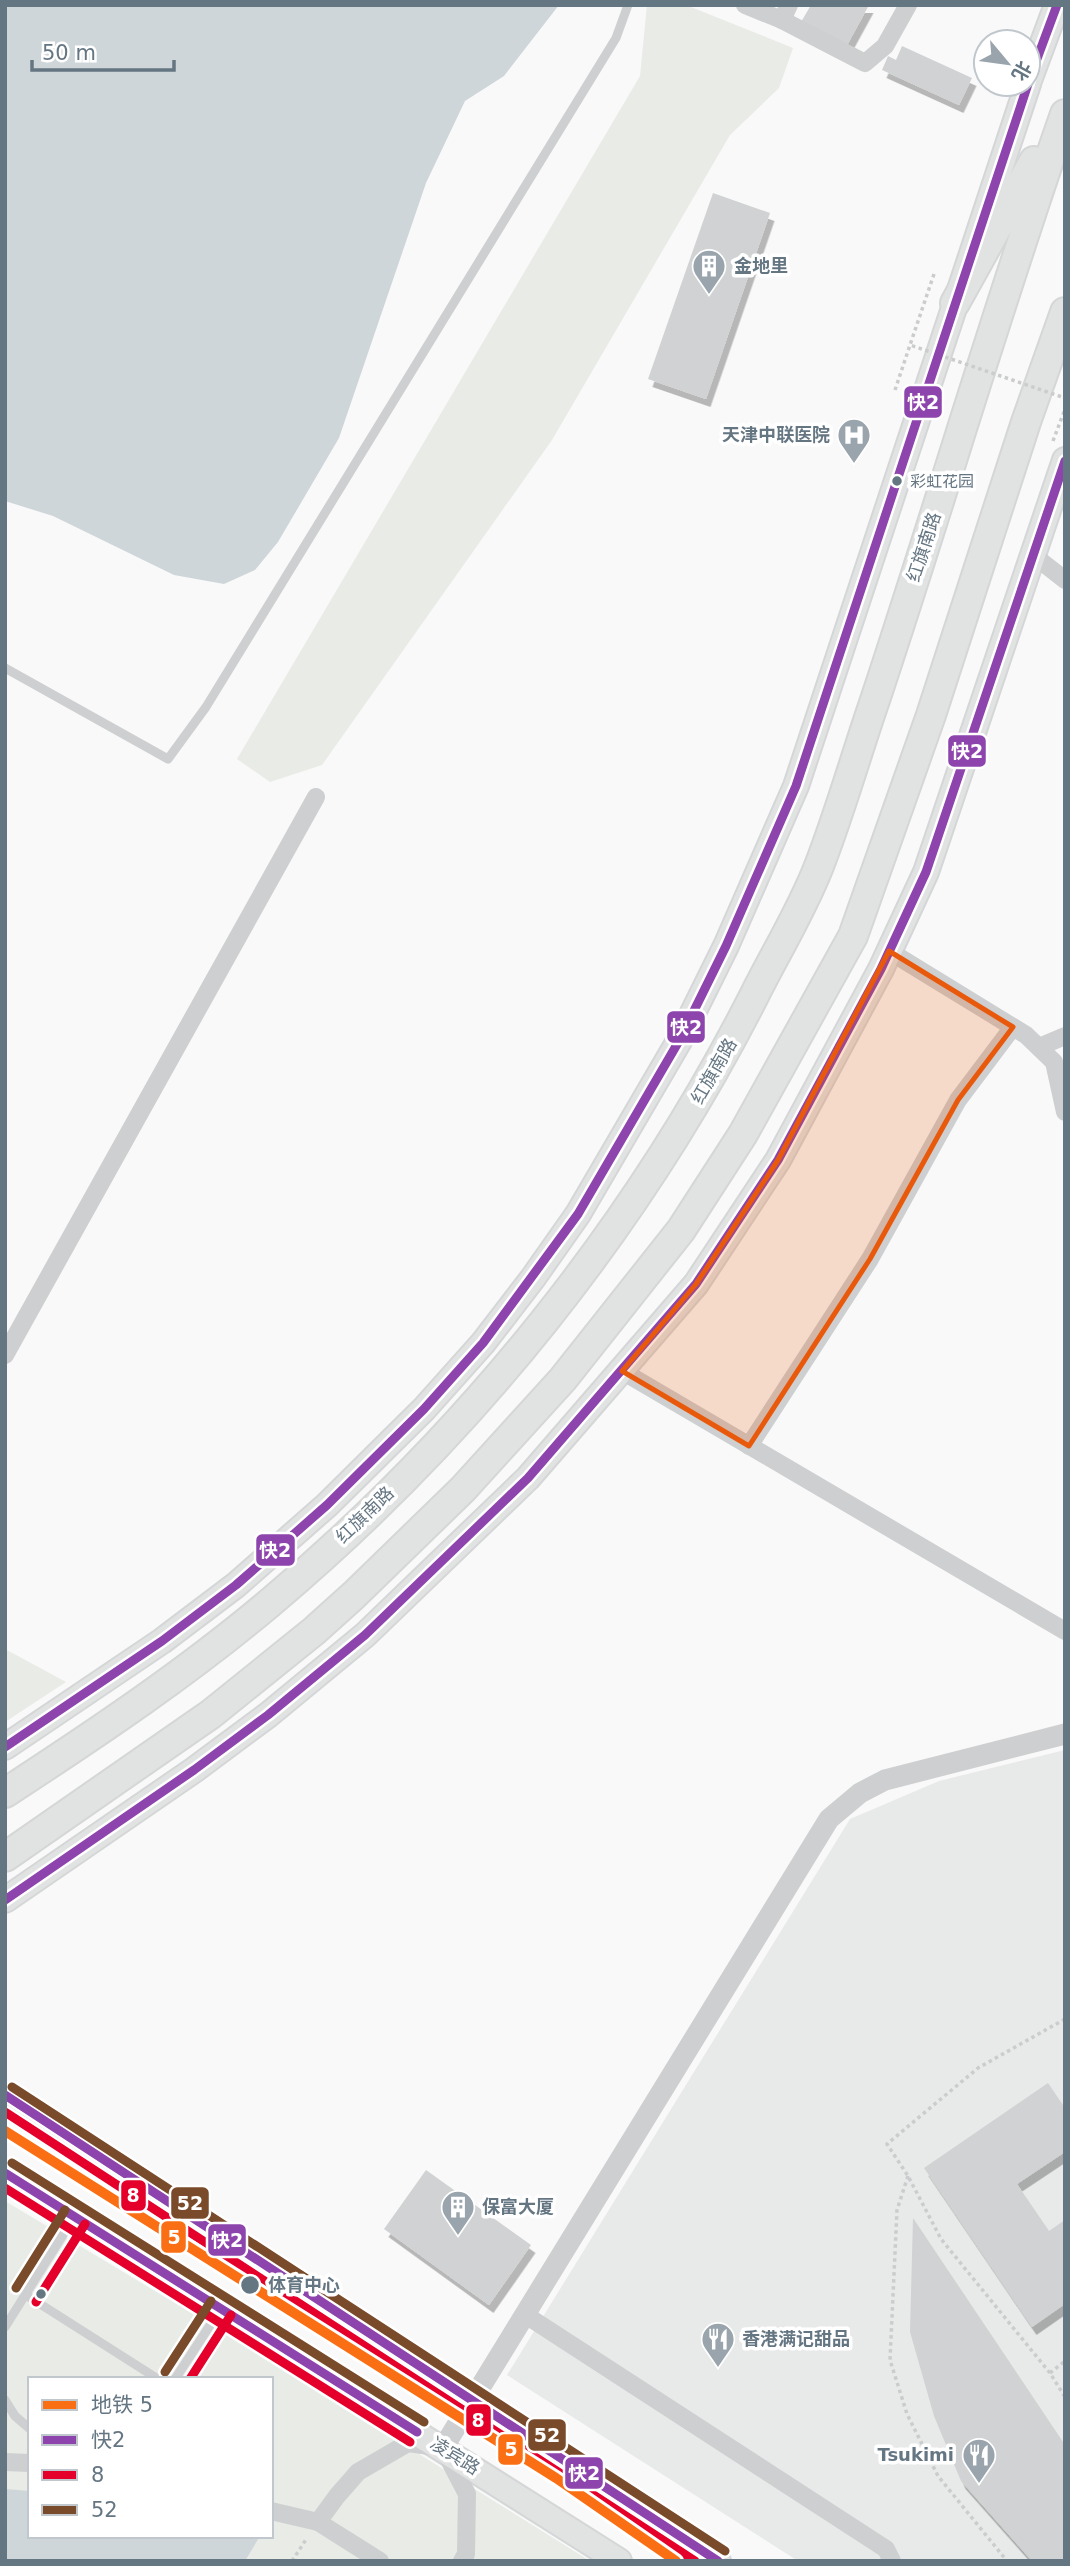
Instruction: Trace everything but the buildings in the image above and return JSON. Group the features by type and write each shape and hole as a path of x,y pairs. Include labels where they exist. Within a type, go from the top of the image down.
{"highway":[{"path":"955,303 1065,107"},
{"name":"红旗南路","path":"5,1793 128,1712 272,1601 332,1548 413,1469 473,1405 526,1343 655,1171 722,1059 818,869 898,629 1031,209 1065,114"},
{"path":"5,1857 201,1722 314,1631 400,1551 564,1380 681,1230 743,1134 853,936 931,715 1026,422 1065,312"}],"main road":[{"path":"1042,46 1057,5"},
{"path":"5,1747 194,1617 236,1585 327,1505 424,1409 483,1343 578,1214 679,1041 726,946 796,786 1023,98"},
{"path":"5,1900 226,1746 312,1681 356,1643 528,1478 696,1284 778,1160 890,951 926,872 1033,555 1059,451"},
{"path":"6,2097 718,2561"},
{"name":"凌宾路","path":"5,2173 619,2561"}],"street":[{"path":"744,5 786,13 865,63 885,46 908,5"},
{"path":"1033,555 1065,580"},
{"path":"5,1355 316,797"},
{"path":"890,951 1027,1035 1054,1062 1065,1112"},
{"path":"749,1446 870,1259 958,1100 1013,1027"},
{"path":"1039,1047 1065,1035"},
{"path":"622,1371 1065,1631"},
{"path":"443,2448 829,1819 860,1793 885,1780 1065,1734"},
{"path":"524,2314 886,2549 892,2561"},
{"path":"318,2522 358,2472 408,2444 443,2448"},
{"path":"443,2448 467,2494 464,2557"},
{"path":"5,2462 28,2463"},
{"path":"273,2511 318,2522 380,2561"}],"lane":[{"path":"5,668 168,759 206,707 616,38 628,5"},
{"path":"5,2327 75,2217"},
{"path":"26,2295 155,2377"},
{"path":"177,2377 221,2308"},
{"path":"5,2400 15,2416 28,2427"}],"path":[{"path":"895,390 934,274"},
{"path":"911,345 1065,398"},
{"path":"1059,451 1065,409"},
{"path":"1065,2019 978,2068 887,2144 908,2176 941,2239 1050,2373 1065,2397"},
{"path":"908,2176 897,2210 890,2360 907,2414 938,2476 1007,2561"},
{"path":"1050,2373 1065,2361"},
{"path":"292,2561 318,2522"}],"highlighted area":[{"path":"889,951 1013,1027 958,1100 870,1259 749,1446 622,1371 696,1284 778,1160"}],"shaded area":[{"path":"5,5 559,5 504,76 465,101 426,183 339,438 278,542 255,570 224,584 174,575 53,516 5,501"},
{"path":"647,5 686,5 793,48 779,88 730,135 552,440 322,765 270,782 237,759 640,76"},
{"path":"5,1649 66,1682 5,1722"},
{"path":"1065,1750 1065,2561 798,2561 507,2375 850,1819 939,1781"},
{"path":"5,2201 250,2348 590,2561 5,2561"},
{"path":"5,2489 28,2491 28,2538 259,2538 245,2561 5,2561"}],"metro line":[{"name":"5","path":"5,2131 556,2478 676,2561"}],"transit line":[{"name":"快2","path":"1042,45 1057,5"},
{"name":"快2","path":"5,1747 162,1641 236,1585 327,1505 424,1409 483,1343 578,1214 679,1041 726,946 796,786 1023,98"},
{"name":"快2","path":"5,1900 194,1770 268,1715 365,1635 528,1478 696,1284 778,1160 881,969 926,872 1065,461"},
{"name":"52","path":"12,2087 725,2551"},
{"name":"快2","path":"5,2095 718,2561"},
{"name":"8","path":"5,2112 695,2561"},
{"name":"52","path":"12,2163 424,2422"},
{"name":"快2","path":"5,2173 417,2432"},
{"name":"8","path":"5,2188 410,2442"},
{"name":"52","path":"16,2288 65,2210"},
{"name":"8","path":"36,2302 85,2224"},
{"name":"52","path":"165,2372 211,2301"},
{"name":"8","path":"191,2377 231,2315"}],"place":[{"name":"金地里","path":"709,296"},
{"name":"天津中联医院","path":"854,465"},
{"name":"彩虹花园","path":"897,481"},
{"name":"保富大厦","path":"458,2237"},
{"name":"体育中心","path":"250,2285"},
{"name":"香港满记甜品","path":"718,2369"},
{"name":"Tsukimi","path":"979,2485"}]}
